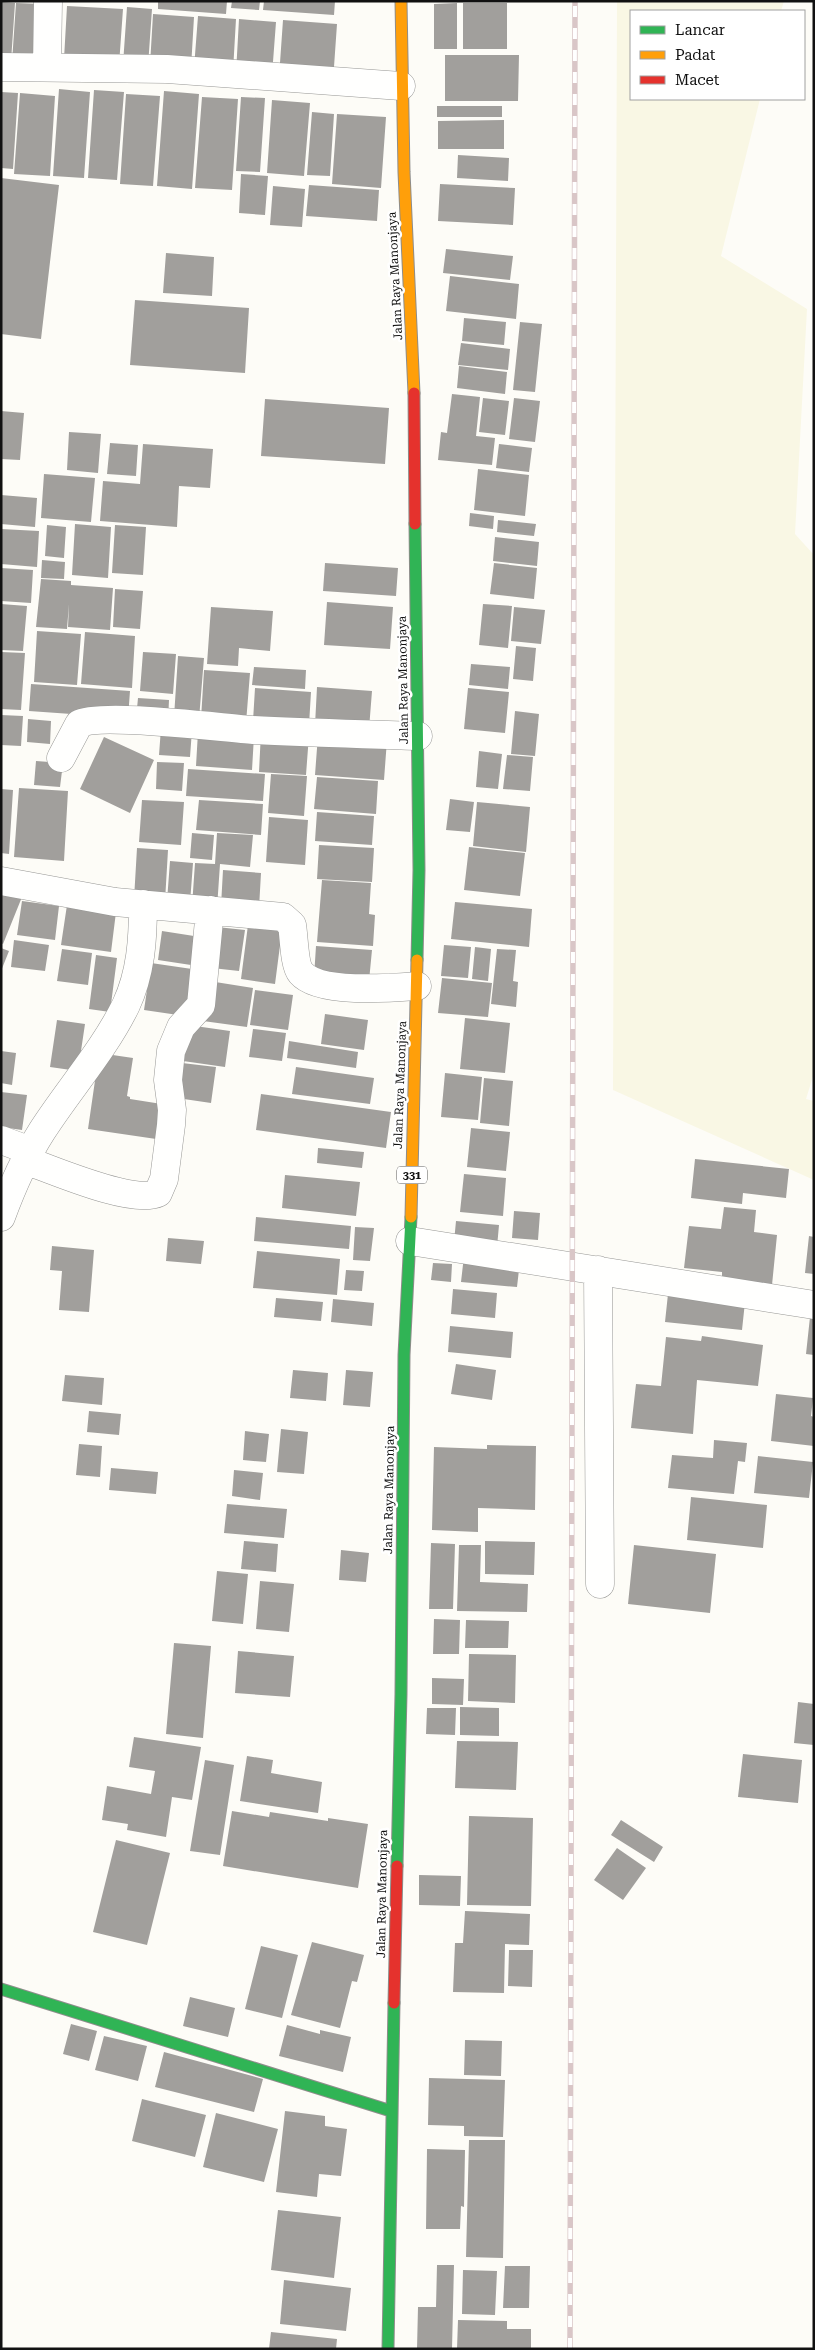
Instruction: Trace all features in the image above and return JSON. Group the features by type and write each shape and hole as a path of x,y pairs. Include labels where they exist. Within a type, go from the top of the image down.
{"main road":[{"name":"Jalan Raya Manonjaya","path":"388,2349 391,2111 401,1694 404,1355 410,1242 417,986 418,736 414,392 401,86 401,1"},
{"path":"1,1989 242,2066 391,2111"}],"street":[{"path":"47,68 48,1"},
{"path":"1,67 167,69 401,86"},
{"path":"61,758 79,724 91,720 136,721 252,730 418,736"},
{"path":"1,881 54,892 143,904 283,917 288,919 292,925 297,964 300,973 307,978 331,986 378,988 417,986"},
{"path":"1,1217 15,1179 28,1156 111,1031 126,1004 143,944 143,904"},
{"path":"1,1140 28,1156 106,1189 148,1197 158,1193 164,1179 171,1125 172,1110 168,1080 171,1051 181,1026 201,1005 210,910"},
{"path":"410,1242 814,1305"},
{"path":"598,1270 600,1584"}],"shaded area":[{"path":"617,1 784,1 781,10 630,10 630,100 760,100 721,256 807,309 795,534 814,555 814,1073 806,1099 814,1101 814,1180 613,1090"}],"building":[{"path":"158,1 227,1 226,14 158,9"},
{"path":"232,1 260,1 259,10 231,8"},
{"path":"264,1 335,1 334,15 263,10"},
{"path":"1,2 15,3 11,61 1,61"},
{"path":"16,3 41,4 38,61 12,62"},
{"path":"457,3 457,49 434,49 434,4"},
{"path":"463,3 507,3 507,49 463,49"},
{"path":"67,6 123,9 119,65 64,59"},
{"path":"127,7 152,9 148,66 123,64"},
{"path":"153,14 194,17 191,68 150,65"},
{"path":"198,16 236,19 233,71 194,68"},
{"path":"239,19 276,22 272,75 236,73"},
{"path":"283,20 337,24 333,81 279,77"},
{"path":"445,55 519,55 518,101 445,101"},
{"path":"59,89 90,92 84,178 53,176"},
{"path":"94,90 124,92 117,180 88,178"},
{"path":"164,91 199,94 192,189 157,186"},
{"path":"1,92 18,93 13,169 1,168"},
{"path":"20,93 55,96 50,176 14,174"},
{"path":"126,94 160,96 153,186 120,184"},
{"path":"202,97 238,99 232,190 195,188"},
{"path":"241,97 265,98 260,172 236,171"},
{"path":"272,100 310,103 304,176 267,173"},
{"path":"437,106 502,106 502,117 437,117"},
{"path":"312,112 334,114 330,176 307,175"},
{"path":"337,114 386,117 381,188 332,184"},
{"path":"504,120 504,149 438,149 438,121"},
{"path":"458,155 509,158 508,181 457,178"},
{"path":"241,174 268,176 265,215 239,213"},
{"path":"1,178 59,185 41,339 1,334"},
{"path":"440,184 515,188 513,225 438,221"},
{"path":"309,185 379,190 377,221 306,216"},
{"path":"273,186 305,189 302,227 270,225"},
{"path":"446,249 513,256 510,280 443,273"},
{"path":"166,253 214,257 212,296 163,293"},
{"path":"450,276 519,284 516,319 446,311"},
{"path":"135,300 249,308 245,373 130,365"},
{"path":"464,318 506,322 504,345 462,341"},
{"path":"520,322 542,324 535,392 513,390"},
{"path":"461,343 510,349 508,370 458,365"},
{"path":"459,366 507,372 505,394 457,388"},
{"path":"452,394 480,397 476,436 495,438 492,465 438,460 441,432 447,433"},
{"path":"483,398 509,401 505,435 479,432"},
{"path":"514,398 540,401 535,442 509,439"},
{"path":"265,399 389,408 385,464 261,456"},
{"path":"1,411 24,413 20,460 1,459"},
{"path":"69,432 101,434 98,473 67,470"},
{"path":"110,443 138,445 136,476 107,474"},
{"path":"143,444 213,449 210,488 179,486 177,527 100,521 103,481 140,484"},
{"path":"499,444 532,448 529,472 496,468"},
{"path":"478,469 529,475 525,516 474,510"},
{"path":"44,474 95,478 91,522 41,518"},
{"path":"1,495 37,498 35,527 1,524"},
{"path":"470,513 494,516 493,529 469,526"},
{"path":"498,520 536,524 534,536 497,532"},
{"path":"75,524 111,527 108,578 72,575"},
{"path":"47,525 66,527 64,558 45,556"},
{"path":"115,525 146,527 143,575 112,573"},
{"path":"1,529 39,531 37,567 1,564"},
{"path":"495,537 539,542 537,566 493,561"},
{"path":"42,560 65,562 64,579 41,578"},
{"path":"325,563 398,568 396,596 323,591"},
{"path":"494,563 537,568 534,599 490,594"},
{"path":"1,568 33,570 31,603 1,601"},
{"path":"41,579 71,581 71,585 113,588 110,630 68,627 69,604 67,629 36,627"},
{"path":"115,589 143,591 140,629 113,627"},
{"path":"327,602 393,607 390,649 324,645"},
{"path":"1,604 27,606 23,651 1,650"},
{"path":"483,604 512,606 508,648 479,645"},
{"path":"211,607 273,611 270,651 239,648 238,666 207,664"},
{"path":"514,607 545,610 541,644 511,641"},
{"path":"37,631 81,634 77,685 34,682"},
{"path":"85,632 135,636 132,688 81,684"},
{"path":"516,646 536,648 533,681 513,679"},
{"path":"1,652 25,653 21,710 1,709"},
{"path":"143,652 176,654 173,694 140,691"},
{"path":"178,656 204,658 199,719 174,717"},
{"path":"471,664 510,667 508,689 469,685"},
{"path":"254,667 306,670 305,689 252,685"},
{"path":"204,670 250,673 246,723 201,719"},
{"path":"31,684 130,691 128,718 29,711"},
{"path":"317,687 372,691 369,729 315,725"},
{"path":"255,688 311,692 309,725 253,721"},
{"path":"468,688 509,692 505,733 464,729"},
{"path":"138,698 169,700 168,721 136,719"},
{"path":"515,711 539,714 535,756 511,754"},
{"path":"1,715 23,716 21,746 1,745"},
{"path":"28,719 51,721 50,744 27,742"},
{"path":"161,728 192,730 190,757 159,755"},
{"path":"198,732 254,736 252,770 196,766"},
{"path":"261,732 309,735 306,775 259,772"},
{"path":"318,735 387,740 384,780 315,775"},
{"path":"104,737 154,760 130,813 80,789"},
{"path":"479,751 502,754 498,789 476,787"},
{"path":"507,755 533,757 530,791 503,789"},
{"path":"36,761 63,763 60,787 34,785"},
{"path":"157,762 184,763 182,791 156,789"},
{"path":"188,769 265,774 263,801 186,796"},
{"path":"271,774 307,776 304,816 268,813"},
{"path":"317,777 378,781 376,814 314,809"},
{"path":"19,788 68,791 64,861 14,857"},
{"path":"1,789 13,790 9,854 1,853"},
{"path":"450,799 474,802 470,832 446,830"},
{"path":"142,800 184,802 181,845 139,842"},
{"path":"199,800 263,804 261,835 196,830"},
{"path":"477,802 530,807 526,852 473,846"},
{"path":"317,812 374,816 372,845 315,841"},
{"path":"269,817 308,820 305,865 266,862"},
{"path":"192,833 214,835 212,860 190,858"},
{"path":"217,833 253,835 250,867 220,864 217,908 192,906 195,863 215,864"},
{"path":"319,845 374,848 372,882 317,879"},
{"path":"469,847 525,853 520,896 464,890"},
{"path":"137,848 168,850 165,901 134,899"},
{"path":"170,861 193,863 190,903 167,901"},
{"path":"223,870 261,873 259,908 221,906"},
{"path":"322,880 371,883 369,914 375,915 373,946 317,942"},
{"path":"1,889 22,897 3,944 1,943"},
{"path":"22,901 59,906 55,940 17,935"},
{"path":"455,902 532,909 529,947 451,939"},
{"path":"67,905 116,912 111,952 61,945"},
{"path":"248,925 282,930 275,984 241,979"},
{"path":"217,927 245,930 239,971 212,968"},
{"path":"162,931 194,936 191,965 158,960"},
{"path":"14,940 49,945 45,971 11,967"},
{"path":"444,945 471,947 468,978 441,976"},
{"path":"316,946 372,950 369,981 314,977"},
{"path":"475,947 491,949 488,981 472,979"},
{"path":"1,948 9,951 1,971"},
{"path":"62,949 92,953 88,985 57,981"},
{"path":"497,949 516,950 513,981 518,982 516,1007 491,1004"},
{"path":"96,955 117,958 110,1012 89,1009"},
{"path":"151,963 192,969 185,1016 144,1010"},
{"path":"442,978 492,983 488,1017 438,1013"},
{"path":"209,981 253,988 247,1027 203,1021"},
{"path":"255,990 293,995 288,1030 250,1025"},
{"path":"325,1014 368,1020 364,1050 321,1044"},
{"path":"465,1018 510,1023 505,1073 460,1069"},
{"path":"57,1020 85,1024 78,1071 50,1067"},
{"path":"188,1025 230,1031 225,1067 183,1061"},
{"path":"253,1029 286,1033 282,1061 249,1057"},
{"path":"289,1041 358,1052 356,1068 287,1058"},
{"path":"1,1051 16,1053 12,1085 1,1083"},
{"path":"99,1053 133,1058 127,1096 130,1099 168,1105 163,1140 88,1129"},
{"path":"182,1063 216,1067 211,1103 177,1098"},
{"path":"296,1067 374,1078 370,1104 292,1094"},
{"path":"445,1073 482,1077 478,1120 441,1117"},
{"path":"484,1078 513,1081 509,1126 480,1123"},
{"path":"1,1092 27,1095 22,1130 1,1127"},
{"path":"261,1094 391,1112 386,1148 256,1130"},
{"path":"471,1128 510,1132 506,1171 467,1167"},
{"path":"318,1148 364,1152 362,1168 317,1163"},
{"path":"695,1159 789,1169 786,1198 743,1193 742,1204 691,1198"},
{"path":"464,1174 506,1178 503,1216 460,1212"},
{"path":"285,1175 360,1182 356,1216 282,1208"},
{"path":"724,1207 756,1210 754,1232 777,1235 772,1285 722,1280 722,1272 684,1268 689,1226 721,1229"},
{"path":"514,1211 540,1213 538,1240 512,1238"},
{"path":"256,1217 351,1226 349,1249 254,1241"},
{"path":"456,1221 499,1225 497,1247 454,1242"},
{"path":"355,1227 374,1228 370,1261 353,1260"},
{"path":"809,1236 814,1237 814,1274 805,1273"},
{"path":"168,1238 204,1241 201,1264 166,1261"},
{"path":"52,1246 94,1250 89,1312 59,1310 62,1271 50,1270"},
{"path":"257,1251 340,1259 337,1295 253,1288"},
{"path":"464,1256 520,1261 517,1287 461,1282"},
{"path":"433,1263 452,1264 451,1282 431,1280"},
{"path":"346,1270 364,1271 362,1291 344,1290"},
{"path":"453,1289 497,1293 495,1318 451,1314"},
{"path":"668,1294 745,1302 742,1330 665,1322"},
{"path":"276,1298 323,1302 321,1321 274,1317"},
{"path":"333,1299 374,1303 372,1326 331,1322"},
{"path":"810,1317 814,1318 814,1355 806,1354"},
{"path":"450,1326 513,1332 511,1358 448,1352"},
{"path":"702,1336 763,1345 758,1386 697,1380 693,1434 631,1428 636,1384 661,1386 666,1337 701,1341"},
{"path":"456,1364 496,1370 492,1400 451,1394"},
{"path":"293,1370 328,1373 326,1401 290,1398"},
{"path":"346,1370 373,1372 370,1407 343,1405"},
{"path":"65,1375 104,1378 102,1405 62,1401"},
{"path":"776,1394 813,1398 811,1416 814,1417 814,1446 771,1441"},
{"path":"89,1411 121,1414 119,1435 87,1432"},
{"path":"281,1429 308,1432 304,1474 277,1472"},
{"path":"245,1431 269,1434 266,1462 243,1460"},
{"path":"714,1440 747,1443 745,1462 738,1461 734,1494 668,1488 672,1455 713,1458"},
{"path":"79,1444 102,1446 100,1477 76,1475"},
{"path":"487,1445 536,1446 535,1510 478,1508 478,1532 432,1530 434,1447 487,1449"},
{"path":"758,1456 813,1462 809,1498 754,1493"},
{"path":"111,1468 158,1472 156,1494 109,1490"},
{"path":"234,1470 263,1473 260,1500 232,1496"},
{"path":"691,1497 767,1505 763,1548 687,1540"},
{"path":"227,1504 287,1509 284,1538 224,1533"},
{"path":"244,1541 278,1544 276,1572 241,1569"},
{"path":"485,1541 535,1542 534,1575 485,1574"},
{"path":"431,1543 455,1544 453,1609 429,1609"},
{"path":"459,1545 481,1545 480,1582 528,1584 527,1612 457,1611"},
{"path":"634,1545 716,1554 710,1613 628,1604"},
{"path":"341,1550 369,1553 366,1582 339,1580"},
{"path":"217,1571 248,1574 243,1624 212,1621"},
{"path":"260,1581 294,1584 289,1632 256,1629"},
{"path":"434,1619 460,1620 459,1654 433,1654"},
{"path":"466,1620 509,1621 508,1648 465,1648"},
{"path":"174,1643 211,1646 203,1738 166,1734"},
{"path":"238,1651 294,1656 290,1697 235,1693"},
{"path":"469,1654 516,1655 515,1703 468,1701"},
{"path":"432,1678 464,1679 463,1705 432,1704"},
{"path":"798,1702 814,1704 814,1745 794,1743"},
{"path":"460,1707 499,1708 499,1736 460,1735"},
{"path":"427,1708 456,1708 455,1735 426,1734"},
{"path":"134,1737 201,1747 192,1800 172,1797 166,1837 127,1830 128,1824 102,1820 107,1786 151,1794 155,1771 129,1767"},
{"path":"457,1741 518,1742 516,1790 455,1788"},
{"path":"743,1754 802,1760 798,1803 738,1797"},
{"path":"247,1756 273,1760 271,1773 322,1782 318,1813 240,1801"},
{"path":"205,1760 234,1765 220,1855 190,1851"},
{"path":"232,1811 269,1817 270,1812 328,1821 328,1818 368,1824 358,1888 223,1866"},
{"path":"469,1816 533,1818 531,1906 467,1905"},
{"path":"621,1820 663,1847 654,1862 611,1835"},
{"path":"116,1840 170,1853 147,1945 93,1932"},
{"path":"617,1848 646,1868 623,1900 594,1880"},
{"path":"419,1875 461,1876 460,1906 419,1905"},
{"path":"465,1911 530,1914 529,1945 505,1944 504,1993 453,1992 455,1943 463,1943"},
{"path":"312,1942 364,1955 357,1982 352,1981 340,2028 291,2015"},
{"path":"261,1946 298,1955 282,2018 245,2009"},
{"path":"509,1950 533,1950 532,1987 508,1986"},
{"path":"190,1997 235,2008 228,2037 183,2026"},
{"path":"71,2024 97,2031 89,2061 63,2054"},
{"path":"287,2025 320,2034 320,2030 351,2037 343,2072 279,2056"},
{"path":"104,2036 147,2046 138,2081 95,2070"},
{"path":"465,2040 502,2041 501,2076 464,2075"},
{"path":"164,2052 263,2079 254,2112 155,2087"},
{"path":"429,2078 505,2080 503,2137 464,2136 464,2126 428,2125"},
{"path":"142,2099 206,2115 195,2157 132,2141"},
{"path":"285,2111 325,2116 325,2126 347,2129 341,2176 319,2174 317,2197 276,2192"},
{"path":"216,2113 278,2129 264,2182 203,2167"},
{"path":"469,2140 505,2140 503,2258 466,2257"},
{"path":"427,2149 465,2150 464,2207 461,2206 460,2229 426,2229"},
{"path":"278,2210 341,2217 334,2278 271,2270"},
{"path":"437,2265 454,2265 452,2349 417,2349 418,2307 436,2307"},
{"path":"505,2266 530,2266 529,2308 503,2308"},
{"path":"463,2270 497,2271 495,2315 462,2314"},
{"path":"284,2280 351,2288 346,2331 280,2324"},
{"path":"458,2320 507,2321 507,2329 531,2329 531,2349 457,2349"},
{"path":"271,2332 337,2339 336,2349 269,2349"}],"railway":[{"path":"570,2349 575,1"}],"traffic: fast":[{"path":"415,524 419,870 417,960"},
{"path":"397,1866 401,1694 404,1355 411,1217"},
{"path":"1,1989 391,2111"},
{"path":"388,2349 394,2003"}],"traffic: slow":[{"path":"401,1 404,172 414,393"},
{"path":"411,1217 417,960"}],"traffic: jam":[{"path":"414,393 415,524"},
{"path":"394,2003 397,1866"}]}
